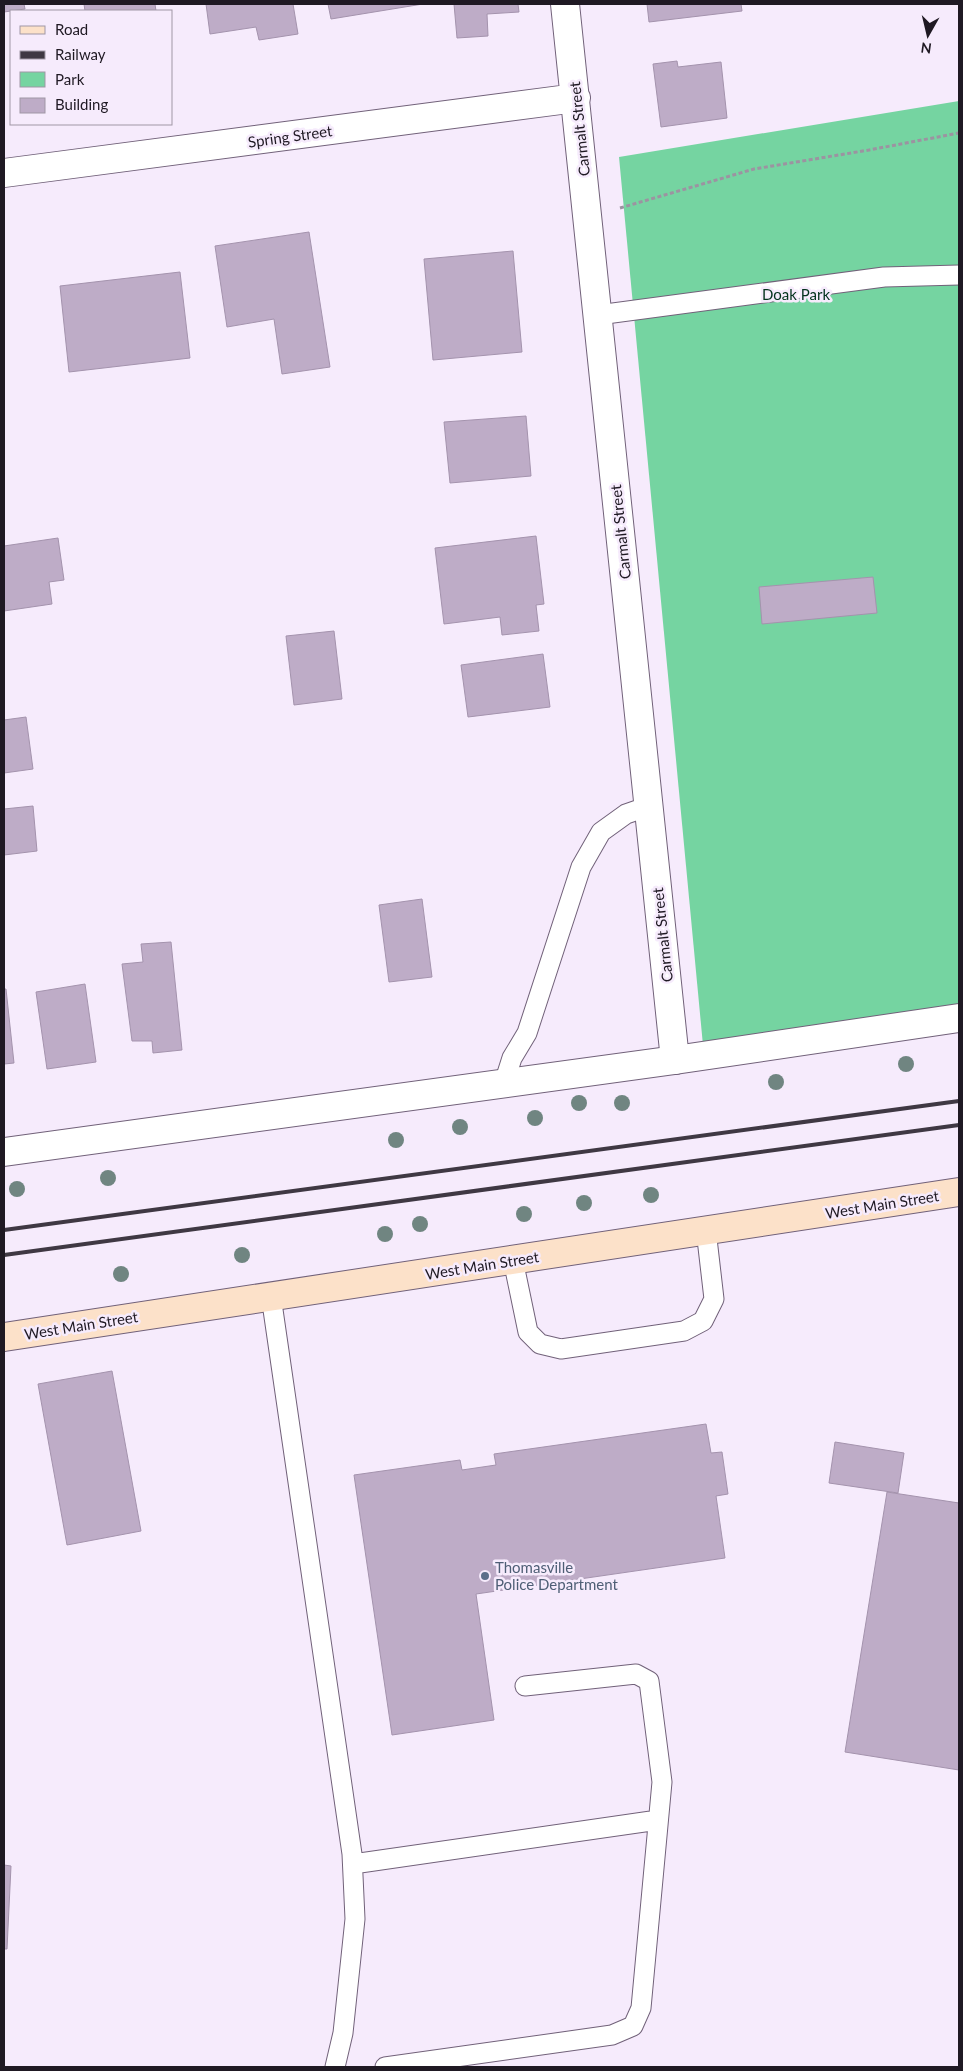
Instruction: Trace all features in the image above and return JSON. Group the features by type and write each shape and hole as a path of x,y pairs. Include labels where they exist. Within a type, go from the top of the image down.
{"main road":[{"name":"West Main Street","path":"4,1337 959,1192"}],"street":[{"name":"Carmalt Street","path":"566,4 675,1060"},
{"name":"Spring Street","path":"4,173 576,98"},
{"path":"4,1152 675,1060 959,1018"}],"lane":[{"path":"598,315 884,277 959,274"},
{"path":"504,1083 512,1058 526,1033 581,866 600,832 626,814 648,806"},
{"path":"513,1260 528,1332 540,1344 561,1349 684,1331 703,1321 714,1299 706,1230"},
{"path":"271,1296 352,1864 355,1919 343,2033 335,2067"},
{"path":"385,2067 612,2036 633,2026 641,2008 662,1782 649,1681 636,1674 525,1686"},
{"path":"352,1864 658,1820"}],"path":[{"path":"588,219 639,202 754,169 869,150 959,132"}],"green space":[{"name":"Doak Park","path":"959,101 959,1012 704,1056 619,157"}],"building":[{"path":"4,4 24,4 25,9 4,12"},
{"path":"84,4 155,4 156,10 85,10"},
{"path":"206,4 293,4 298,34 259,40 256,27 210,34"},
{"path":"328,4 423,4 331,19"},
{"path":"454,4 518,4 519,12 487,14 488,36 457,38"},
{"path":"647,4 741,4 742,11 649,22"},
{"path":"677,61 678,67 721,62 727,118 661,127 653,64"},
{"path":"309,232 330,367 282,374 274,319 227,327 215,246"},
{"path":"513,251 522,352 433,360 424,259"},
{"path":"180,272 190,358 69,372 60,286"},
{"path":"526,416 531,476 450,483 444,422"},
{"path":"536,536 544,604 536,605 539,631 502,635 500,617 444,624 435,548"},
{"path":"58,538 64,580 49,582 52,604 4,611 4,546"},
{"path":"873,577 877,613 762,624 759,587"},
{"path":"334,631 342,699 294,705 286,636"},
{"path":"543,654 550,707 468,717 461,665"},
{"path":"26,717 33,769 4,773 4,720"},
{"path":"33,806 37,851 4,855 4,809"},
{"path":"422,899 432,977 389,982 379,905"},
{"path":"171,942 182,1050 153,1053 152,1041 132,1041 122,964 143,962 141,944"},
{"path":"85,984 96,1062 47,1069 36,992"},
{"path":"4,989 6,989 14,1063 4,1064"},
{"path":"112,1371 141,1531 67,1545 38,1384"},
{"name":"Thomasville Police Department","path":"706,1424 711,1453 722,1452 728,1494 716,1496 725,1558 476,1594 494,1720 392,1735 354,1475 460,1460 462,1470 496,1465 494,1454"},
{"path":"835,1442 904,1453 898,1493 829,1483"},
{"path":"887,1492 959,1503 959,1770 845,1752"},
{"path":"4,1865 11,1866 7,1949 4,1949"}],"railway":[{"path":"4,1230 959,1101"},
{"path":"4,1255 959,1125"}],"place":[{"name":"Thomasville Police Department","path":"485,1576"}]}
